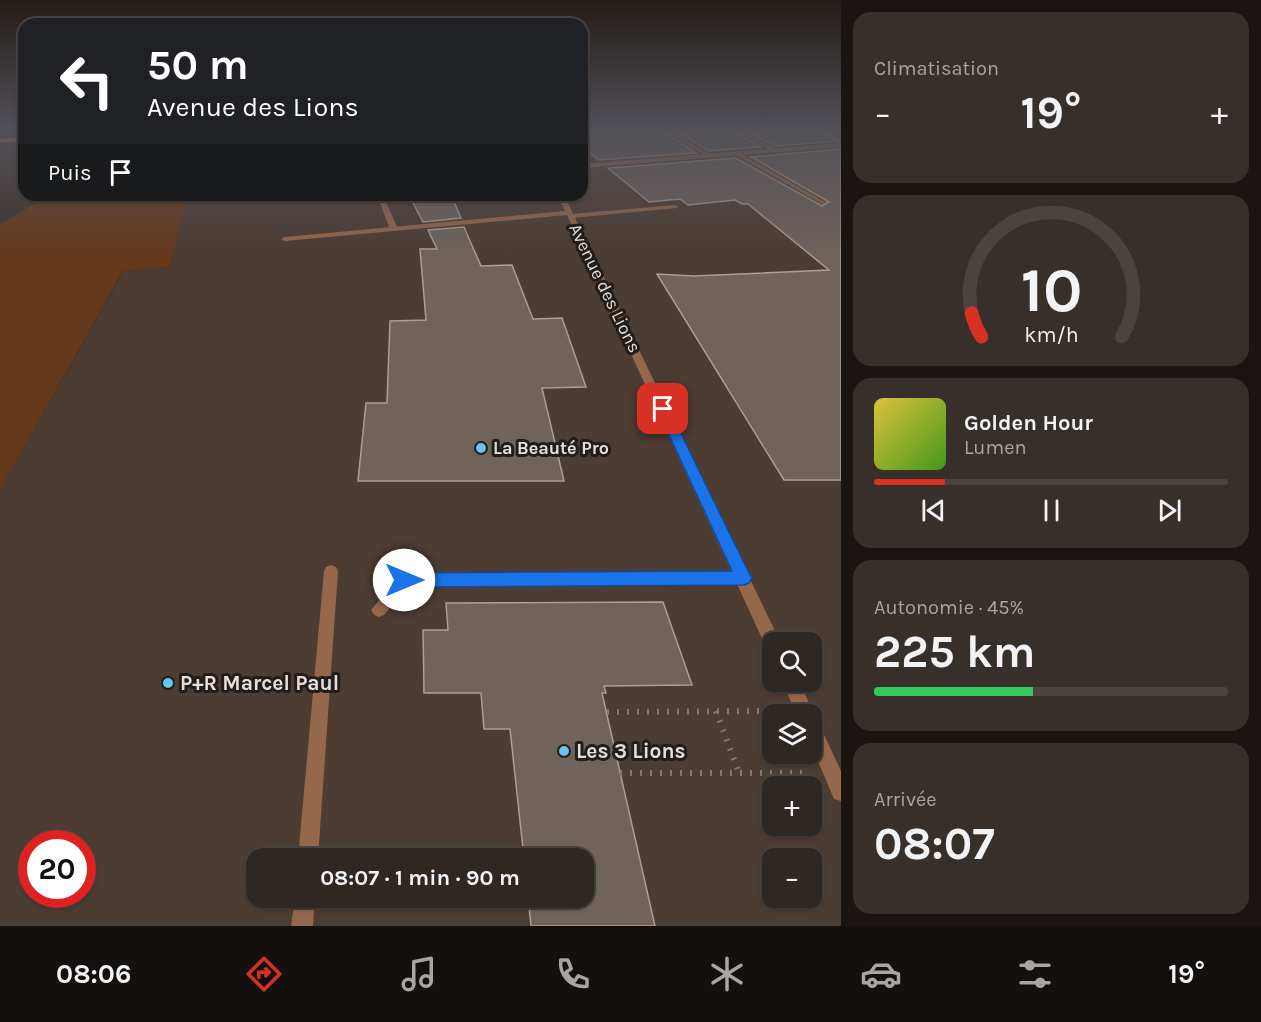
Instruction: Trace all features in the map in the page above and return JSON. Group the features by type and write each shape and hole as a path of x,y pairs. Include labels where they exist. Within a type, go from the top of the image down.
{"street":[{"path":"768,171 824,203"},
{"path":"382,201 394,229"},
{"name":"Avenue des Lions","path":"564,201 768,632"},
{"path":"285,240 570,214 675,207"},
{"path":"309,848 331,571"},
{"path":"379,610 404,580 744,578"},
{"path":"822,750 841,792"},
{"path":"302,926 304,908"}],"path":[{"path":"716,711 739,773"},
{"path":"607,712 762,712"},
{"path":"620,773 832,773"}],"shaded area":[{"path":"588,171 841,171 841,926 0,926 0,490 124,271 170,267 186,201 588,201"},
{"path":"40,201 186,201 170,267 123,271 0,490 0,224"}],"building":[{"path":"612,171 760,171 822,206 829,202 776,171 841,171 841,480 784,480 657,274 694,276 829,270 748,204 735,200 688,205 680,199 649,202"},
{"path":"412,201 454,201 461,218 423,222"},
{"path":"464,227 481,266 512,265 533,319 562,318 586,387 542,388 564,481 358,481 366,403 387,403 390,321 426,320 420,249 437,249 428,230"},
{"name":"Les 3 Lions","path":"663,602 692,685 604,686 606,693 602,693 655,926 531,926 529,908 594,908 594,848 523,848 510,729 484,729 481,693 424,693 423,630 448,630 446,603"}],"place":[{"name":"La Beauté Pro","path":"481,448"},
{"name":"P+R Marcel Paul","path":"168,683"},
{"name":"Les 3 Lions","path":"564,751"}],"route":[{"path":"404,580 744,578 663,409"}]}
